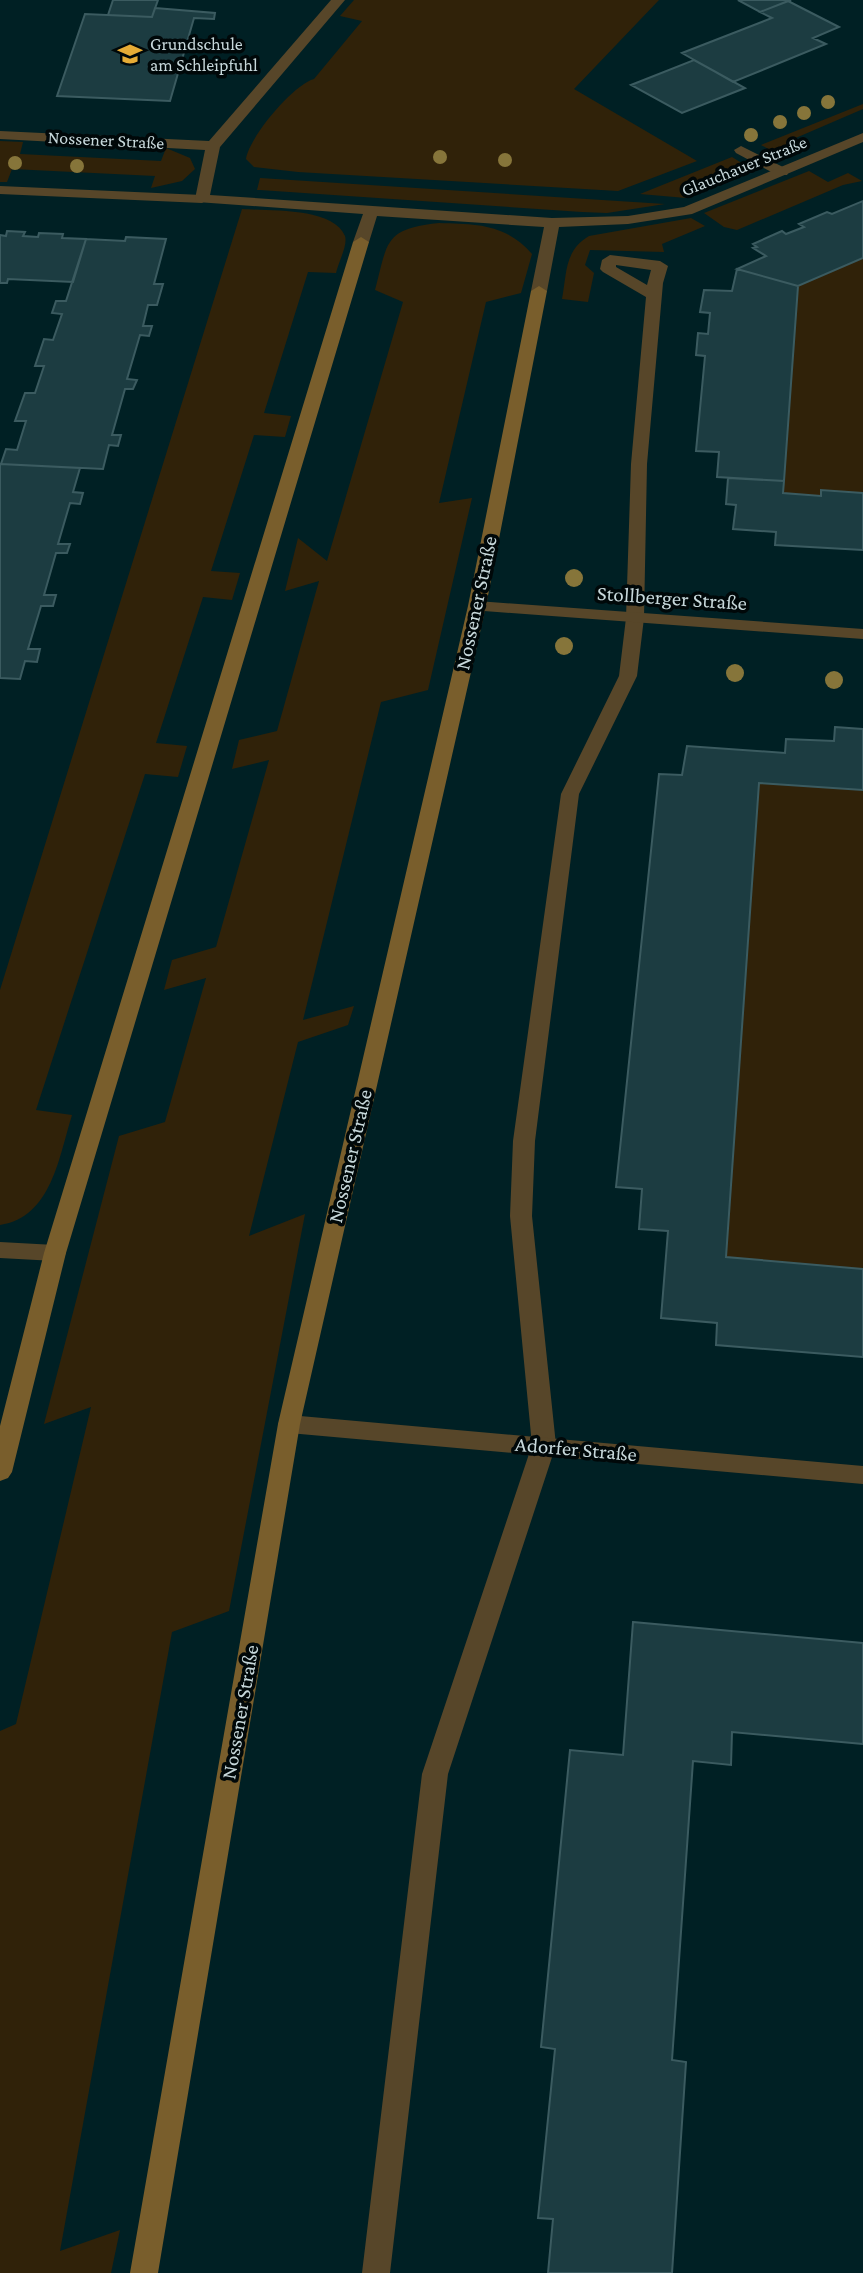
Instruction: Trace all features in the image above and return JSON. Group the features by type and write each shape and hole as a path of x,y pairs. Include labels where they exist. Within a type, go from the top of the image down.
{"street":[{"path":"202,199 213,146 338,0"},
{"name":"Nossener Straße","path":"0,135 213,146"},
{"name":"Glauchauer Straße","path":"552,223 628,220 687,211 863,137"},
{"path":"741,150 782,172"},
{"path":"0,190 202,199 552,223"},
{"path":"0,1472 55,1253 371,212"},
{"name":"Nossener Straße","path":"144,2273 289,1424 477,606 552,223"},
{"path":"376,2273 435,1774 544,1445 521,1216 524,1141 570,794 628,676 635,618 639,464 655,296"},
{"name":"Stollberger Straße","path":"477,606 863,634"},
{"path":"0,1250 55,1253"},
{"name":"Adorfer Straße","path":"289,1424 863,1475"}],"shaded area":[{"path":"354,0 659,0 574,89 697,161 618,191 254,167 246,159 264,125 284,101 314,79 362,21 340,16"},
{"path":"863,104 863,109 791,140 807,149 785,158 761,145"},
{"path":"0,141 23,142 20,154 161,161 166,148 190,158 195,169 182,181 151,188 155,176 12,169 7,182 0,182"},
{"path":"732,157 753,170 686,198 640,194"},
{"path":"809,171 828,182 848,173 862,181 843,185 737,230 724,227 704,213"},
{"path":"260,178 665,204 607,213 582,212 257,190"},
{"path":"242,209 299,212 328,220 345,236 344,249 336,273 308,272 264,413 291,416 285,437 254,435 211,571 240,573 232,600 203,597 156,743 187,746 178,777 145,774 36,1110 72,1115 57,1166 51,1182 31,1210 17,1220 0,1225 0,990"},
{"path":"691,218 705,226 662,244 664,252 590,250 585,265 594,273 588,302 562,299 571,256 589,236"},
{"path":"439,223 478,225 501,231 532,254 521,293 486,302 439,503 472,498 428,690 381,702 303,1020 354,1006 348,1025 298,1042 249,1236 305,1214 229,1611 172,1632 60,2251 120,2230 111,2273 0,2273 0,1731 16,1724 91,1407 44,1424 119,1136 165,1122 206,978 164,990 172,960 216,947 269,760 232,769 239,740 277,731 319,581 285,591 298,538 327,561 403,302 375,290 386,249 391,240 408,229"},
{"path":"863,258 863,493 821,496 783,493 798,286"},
{"path":"759,783 863,790 863,1269 726,1257"}],"building":[{"path":"113,0 158,0 152,17 108,15"},
{"path":"738,0 791,0 760,12"},
{"path":"788,1 839,27 813,38 826,44 733,82 682,53 772,18 760,12"},
{"path":"155,8 215,13 214,19 194,18 170,101 57,96 85,14 152,17"},
{"path":"694,60 745,88 682,113 631,85"},
{"path":"863,201 863,258 798,286 737,269 766,256 753,248 757,247 753,244 782,231 786,234 804,227 799,224 827,212 832,214"},
{"path":"7,231 25,232 23,236 38,237 39,233 63,234 62,238 86,239 73,282 8,279 7,283 0,283 0,235 6,236"},
{"path":"126,237 166,239 154,284 163,284 157,305 148,305 143,326 152,326 149,336 140,335 127,379 137,380 133,389 125,389 112,435 121,435 118,446 109,445 103,469 1,464 6,449 17,450 26,421 15,421 25,393 35,393 44,366 35,366 44,339 53,340 62,314 52,313 56,301 66,301 86,239 125,241"},
{"path":"737,269 798,286 784,481 717,477 719,452 696,451 705,356 696,355 698,333 708,334 710,313 700,312 704,290 732,291"},
{"path":"0,464 80,468 73,492 83,493 80,504 70,503 58,544 70,544 67,553 56,553 44,595 56,595 53,606 41,606 28,649 40,649 37,662 25,661 20,679 0,678"},
{"path":"728,478 784,481 783,493 821,496 821,490 863,493 863,550 775,545 776,532 733,529 736,505 726,504"},
{"path":"835,727 863,729 863,790 759,783 726,1257 863,1269 863,1357 716,1345 717,1323 661,1318 668,1231 639,1229 642,1189 616,1187 659,774 682,775 687,746 785,753 786,739 834,741"},
{"path":"633,1622 863,1643 863,1744 732,1732 731,1765 693,1761 672,2060 686,2062 672,2273 548,2273 553,2219 538,2218 555,2049 541,2047 570,1750 623,1755"}],"place":[{"name":"Grundschule am Schleipfuhl","path":"130,54"}]}
